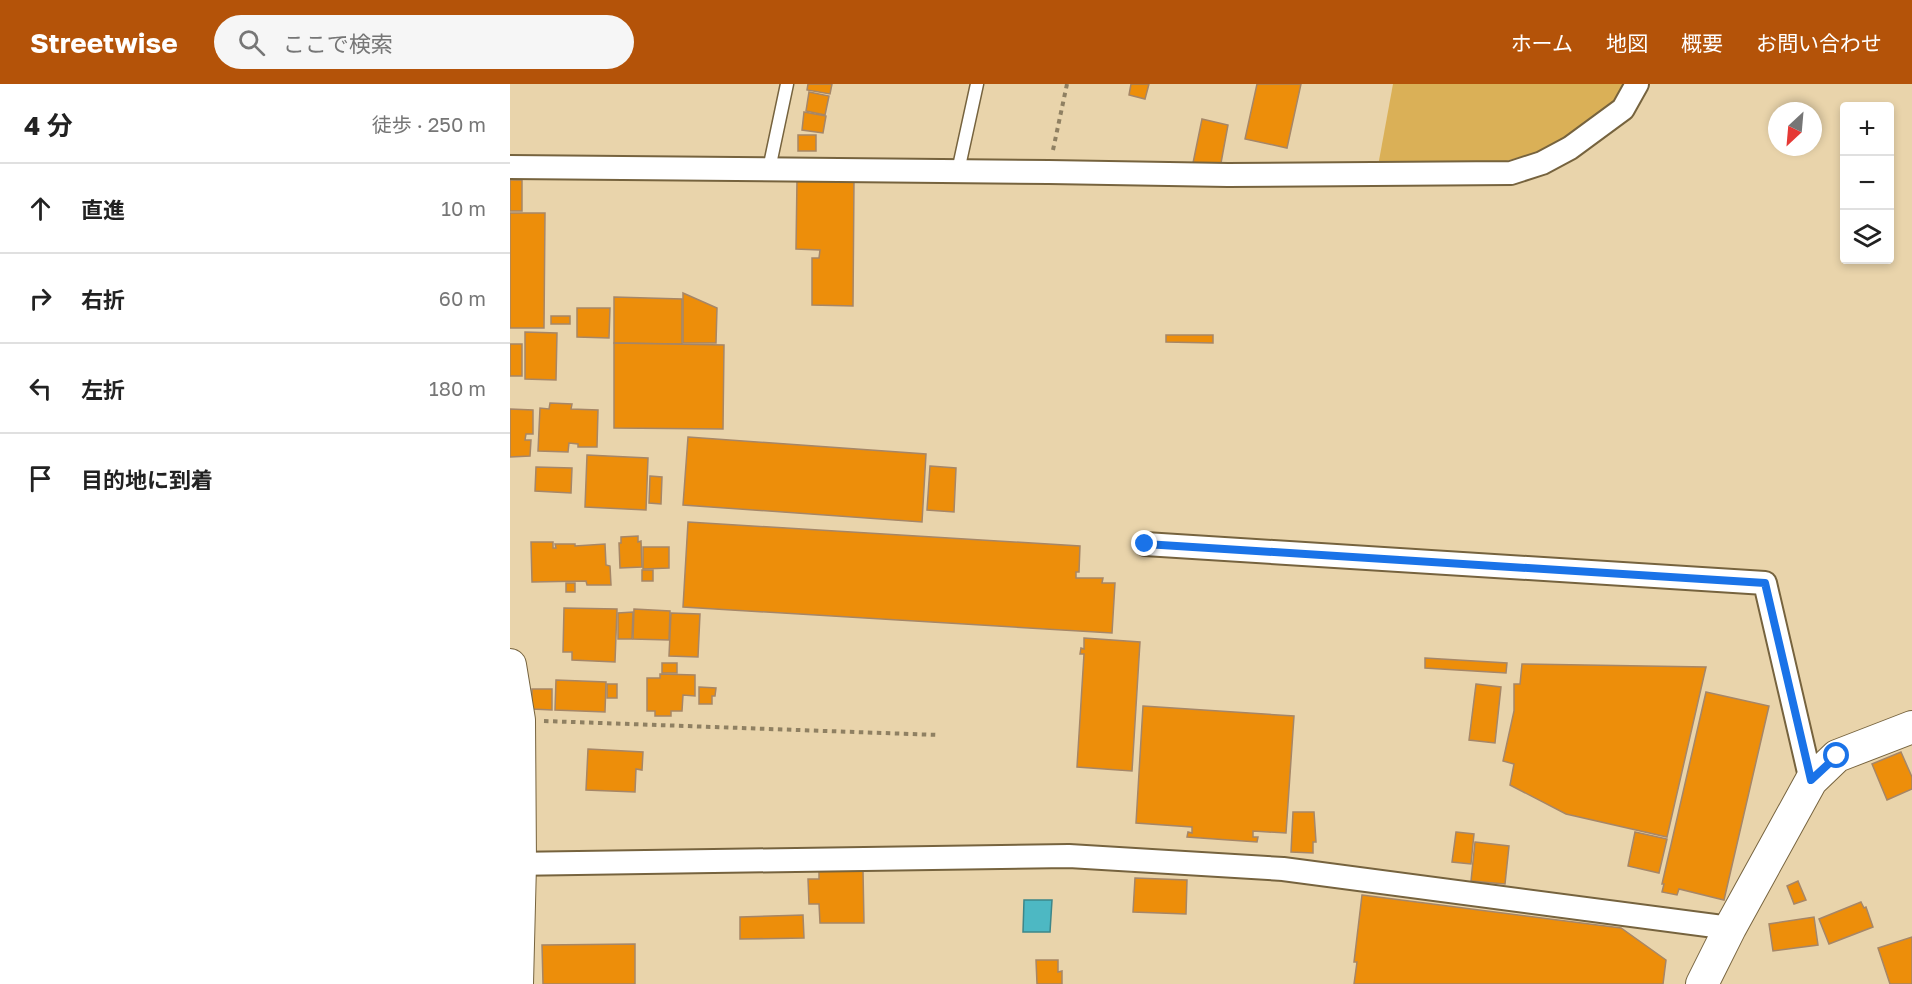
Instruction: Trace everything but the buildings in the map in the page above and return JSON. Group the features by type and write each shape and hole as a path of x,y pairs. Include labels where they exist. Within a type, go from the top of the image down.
{"street":[{"path":"510,167 1228,176 1511,173 1542,163 1579,142 1623,109 1637,84"},
{"path":"1145,544 1765,583 1811,780"},
{"path":"510,665 519,720 515,864 517,984"},
{"path":"1702,984 1811,780 1837,756 1912,727"},
{"path":"515,864 1069,856 1282,870 1730,928"}],"lane":[{"path":"769,169 787,84"},
{"path":"958,171 977,84"}],"path":[{"path":"1049,172 1067,84"},
{"path":"519,720 939,735"}],"shaded area":[{"path":"1393,84 1627,84 1612,107 1561,145 1499,163 1378,166"}],"water":[{"path":"1024,900 1052,900 1050,932 1023,932"}],"route":[{"path":"1145,544 1765,583 1811,780 1837,756"}]}
